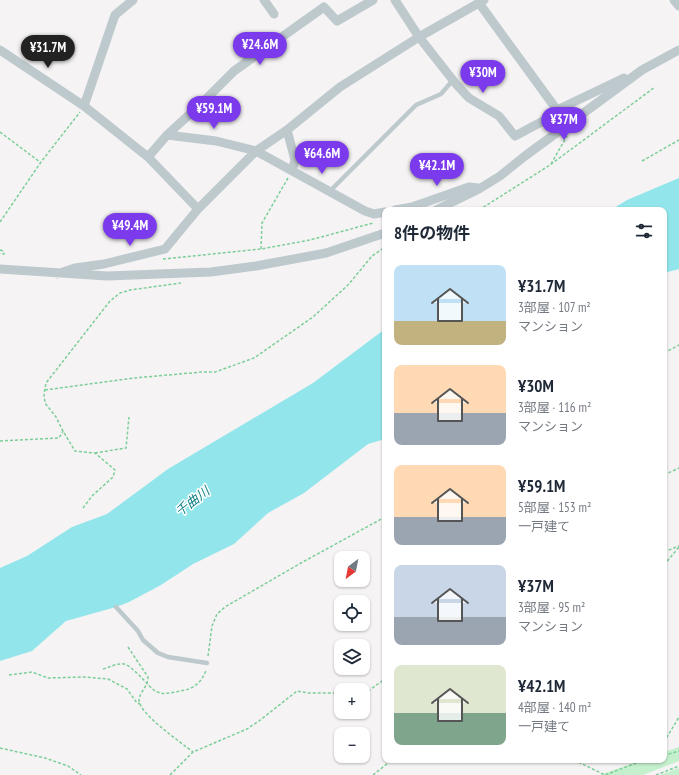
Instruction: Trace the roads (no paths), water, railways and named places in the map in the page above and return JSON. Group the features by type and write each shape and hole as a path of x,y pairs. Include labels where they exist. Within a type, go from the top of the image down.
{"street":[{"path":"84,106 115,15 133,0"},
{"path":"148,157 167,135 234,71 324,7 337,22 373,0"},
{"path":"395,0 419,37 453,80 470,98 499,116 515,136 545,120 557,110 642,70 679,50"},
{"path":"674,0 679,6"},
{"path":"267,1 274,14"},
{"path":"57,274 74,268 104,264 165,249 198,209 256,150 287,130 340,87 419,37 481,2 557,110"},
{"path":"0,50 84,106 148,157 198,209"},
{"path":"442,207 479,189 500,176 642,70"},
{"path":"287,130 295,160 292,171"},
{"path":"167,135 216,140 256,150 365,211 374,214 382,213"},
{"path":"408,207 469,187 479,189"},
{"path":"0,269 57,274 107,276 211,272 256,266 326,252 382,234"}],"lane":[{"path":"330,191 381,142 416,105 441,94 453,80"},
{"path":"116,607 138,631 148,646 158,653 168,657 207,663"}],"water":[{"path":"679,178 679,269 667,272 667,207 616,207 627,200"},
{"name":"千曲川","path":"382,331 382,440 368,444 304,493 268,513 234,544 193,564 161,585 129,602 66,621 32,651 0,661 0,568 27,556 72,527 107,514 168,469 313,383"}]}
